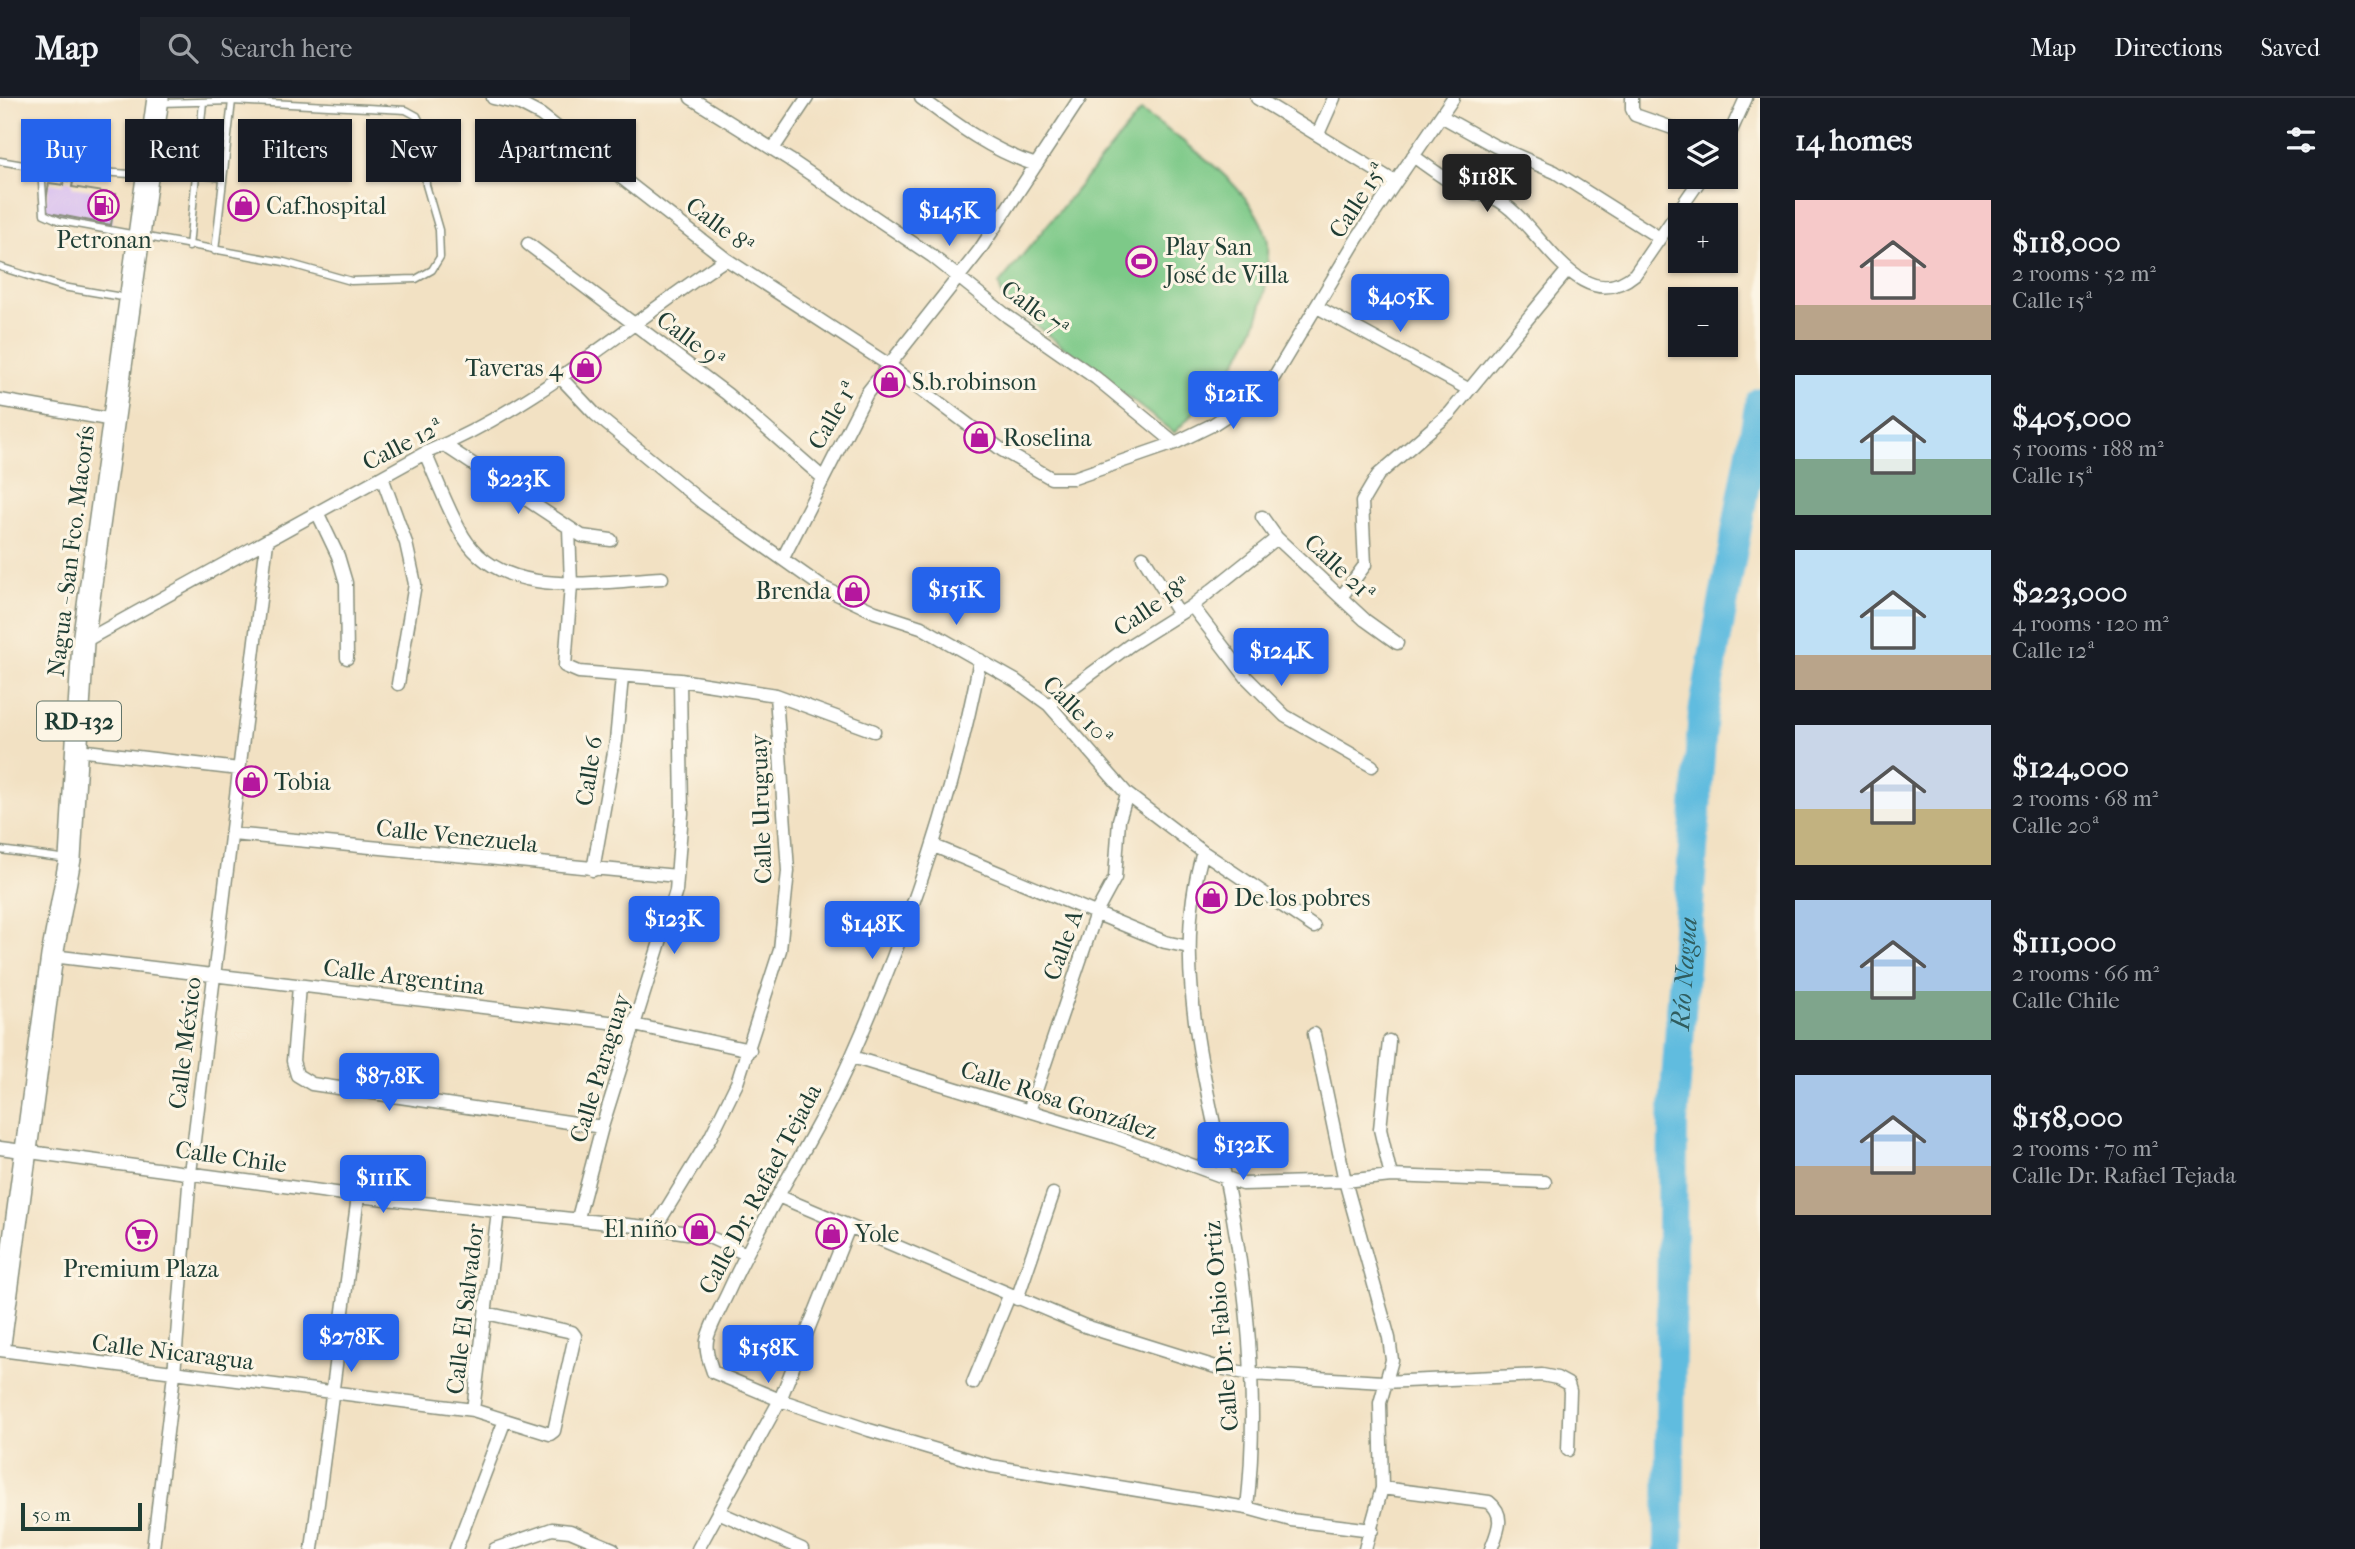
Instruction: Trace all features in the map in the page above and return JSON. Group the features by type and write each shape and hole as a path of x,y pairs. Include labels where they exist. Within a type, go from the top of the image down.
{"main road":[{"name":"Nagua - San Fco. Macorís","path":"155,119 158,100"},
{"name":"Nagua - San Fco. Macorís","path":"0,1344 52,956 70,859 83,642 146,182"}],"street":[{"name":"Calle 8ª","path":"493,98 520,104 541,115 726,259 889,365"},
{"name":"Calle 7ª","path":"691,98 932,256 1065,359 1096,378 1174,443"},
{"path":"772,149 807,98"},
{"path":"921,98 962,129 1008,156 1036,165"},
{"name":"Calle 1ª","path":"783,558 867,393 979,251 1080,98"},
{"path":"1257,98 1395,182"},
{"path":"1318,134 1334,98"},
{"name":"Calle 15ª","path":"889,365 1002,450 1051,478 1074,478 1174,443 1212,425 1249,401 1274,377 1395,182 1454,98"},
{"path":"1632,98 1635,115 1668,126"},
{"path":"1736,119 1746,98"},
{"path":"1441,116 1495,146 1555,172 1658,237"},
{"path":"1413,156 1451,183 1494,198 1528,227 1567,271 1605,288 1614,287 1635,274 1693,189"},
{"name":"Calle 9ª","path":"528,244 727,394 822,477"},
{"name":"Calle 12ª","path":"83,642 425,453 463,438 561,378 636,325 673,294 726,259"},
{"path":"1342,596 1365,565 1362,502 1378,475 1450,413 1468,389 1503,352 1567,271"},
{"path":"1317,307 1468,389"},
{"name":"Calle 10ª","path":"561,378 595,414 703,503 822,587 875,612 921,627 980,660 1049,705 1127,794 1203,852 1314,927"},
{"path":"0,400 113,420"},
{"path":"444,446 582,536 611,540"},
{"path":"425,453 464,538 489,562 531,579 571,585 662,578"},
{"path":"382,477 406,543 415,584 398,684"},
{"path":"318,514 338,555 346,583 347,658"},
{"name":"Calle 21ª","path":"1262,517 1277,538 1365,620 1397,643"},
{"path":"569,528 571,585 567,609 565,666 579,672 680,680 776,695 874,731"},
{"name":"Calle 18ª","path":"1049,705 1130,645 1192,606 1277,538"},
{"name":"Calle México","path":"153,1549 174,1374 190,1173 267,542"},
{"path":"1143,557 1179,614"},
{"path":"1192,606 1247,678 1284,716 1372,766"},
{"name":"Calle Dr. Rafael Tejada","path":"980,660 967,731 934,846 852,1057 746,1254 707,1338 706,1354 713,1372 780,1400 991,1466 1247,1508 1291,1520 1372,1530"},
{"name":"Calle 6","path":"593,870 616,741 622,677"},
{"name":"Calle Paraguay","path":"578,1219 602,1127 669,914 677,876 682,813 680,680"},
{"name":"Calle Uruguay","path":"654,1228 710,1138 750,1050 780,950 788,871 776,695"},
{"path":"78,750 239,769"},
{"name":"Calle A","path":"1028,1111 1096,913 1115,878 1119,820 1127,794"},
{"name":"Calle Venezuela","path":"232,834 677,876"},
{"path":"934,846 1165,942 1189,947"},
{"name":"Calle Dr. Fabio Ortiz","path":"1203,852 1194,880 1189,947 1208,1098 1226,1180 1242,1276 1251,1374 1253,1457 1247,1508"},
{"name":"Calle Argentina","path":"52,956 634,1025 750,1050"},
{"path":"299,986 293,1061 298,1075 312,1084 602,1127"},
{"path":"1314,1034 1345,1181 1389,1338 1392,1360 1383,1382 1380,1403 1382,1488 1365,1549"},
{"path":"1389,1041 1380,1129 1391,1176"},
{"name":"Calle Rosa González","path":"852,1057 1115,1137 1226,1180 1243,1184 1345,1181 1391,1176 1545,1182"},
{"name":"Calle Chile","path":"0,1148 358,1196 654,1228 706,1236 746,1254"},
{"path":"973,1383 1013,1297 1053,1194"},
{"path":"312,1549 358,1196"},
{"path":"778,1196 1085,1326 1219,1368 1251,1374 1383,1382 1542,1375 1557,1378 1568,1384 1570,1391 1568,1450"},
{"name":"Calle El Salvador","path":"473,1410 498,1212"},
{"path":"698,1549 780,1400 849,1227"},
{"name":"Calle Nicaragua","path":"0,1350 473,1410 545,1434 554,1430 575,1336 572,1332 486,1314"},
{"path":"456,1549 505,1419"},
{"path":"1382,1488 1489,1502 1497,1508 1501,1520 1491,1549"},
{"path":"718,1512 802,1549"},
{"path":"495,1549 552,1529 570,1531 613,1549"}],"lane":[{"path":"42,182 44,214 60,220 189,247 284,262 351,281 416,279 432,270 440,257 439,230 426,185 423,128 417,116 406,110 158,100"},
{"path":"224,169 232,101"},
{"path":"201,119 203,102"},
{"path":"0,160 21,164"},
{"path":"189,247 195,182"},
{"path":"215,251 223,182"},
{"path":"0,267 62,287 130,298"},
{"path":"0,850 70,859"}],"green space":[{"name":"Play San José de Villa","path":"1141,111 1196,151 1231,182 1259,218 1268,246 1264,295 1249,340 1223,379 1174,433 1003,300 999,284"}],"building":[{"path":"64,182 73,182 72,187 116,194 111,225 44,212 49,183 63,185"}],"waterway":[{"name":"Río Nagua","path":"1669,1549 1673,1122 1703,713 1760,402"}],"place":[{"name":"Petronan","path":"104,206"},
{"name":"Caf.hospital","path":"243,206"},
{"name":"Play San José de Villa","path":"1142,261"},
{"name":"Taveras 4","path":"586,368"},
{"name":"S.b.robinson","path":"889,382"},
{"name":"Roselina","path":"980,438"},
{"name":"Brenda","path":"854,591"},
{"name":"Tobia","path":"251,782"},
{"name":"De los pobres","path":"1211,898"},
{"name":"El niño","path":"700,1229"},
{"name":"Yole","path":"832,1234"},
{"name":"Premium Plaza","path":"141,1235"}]}
